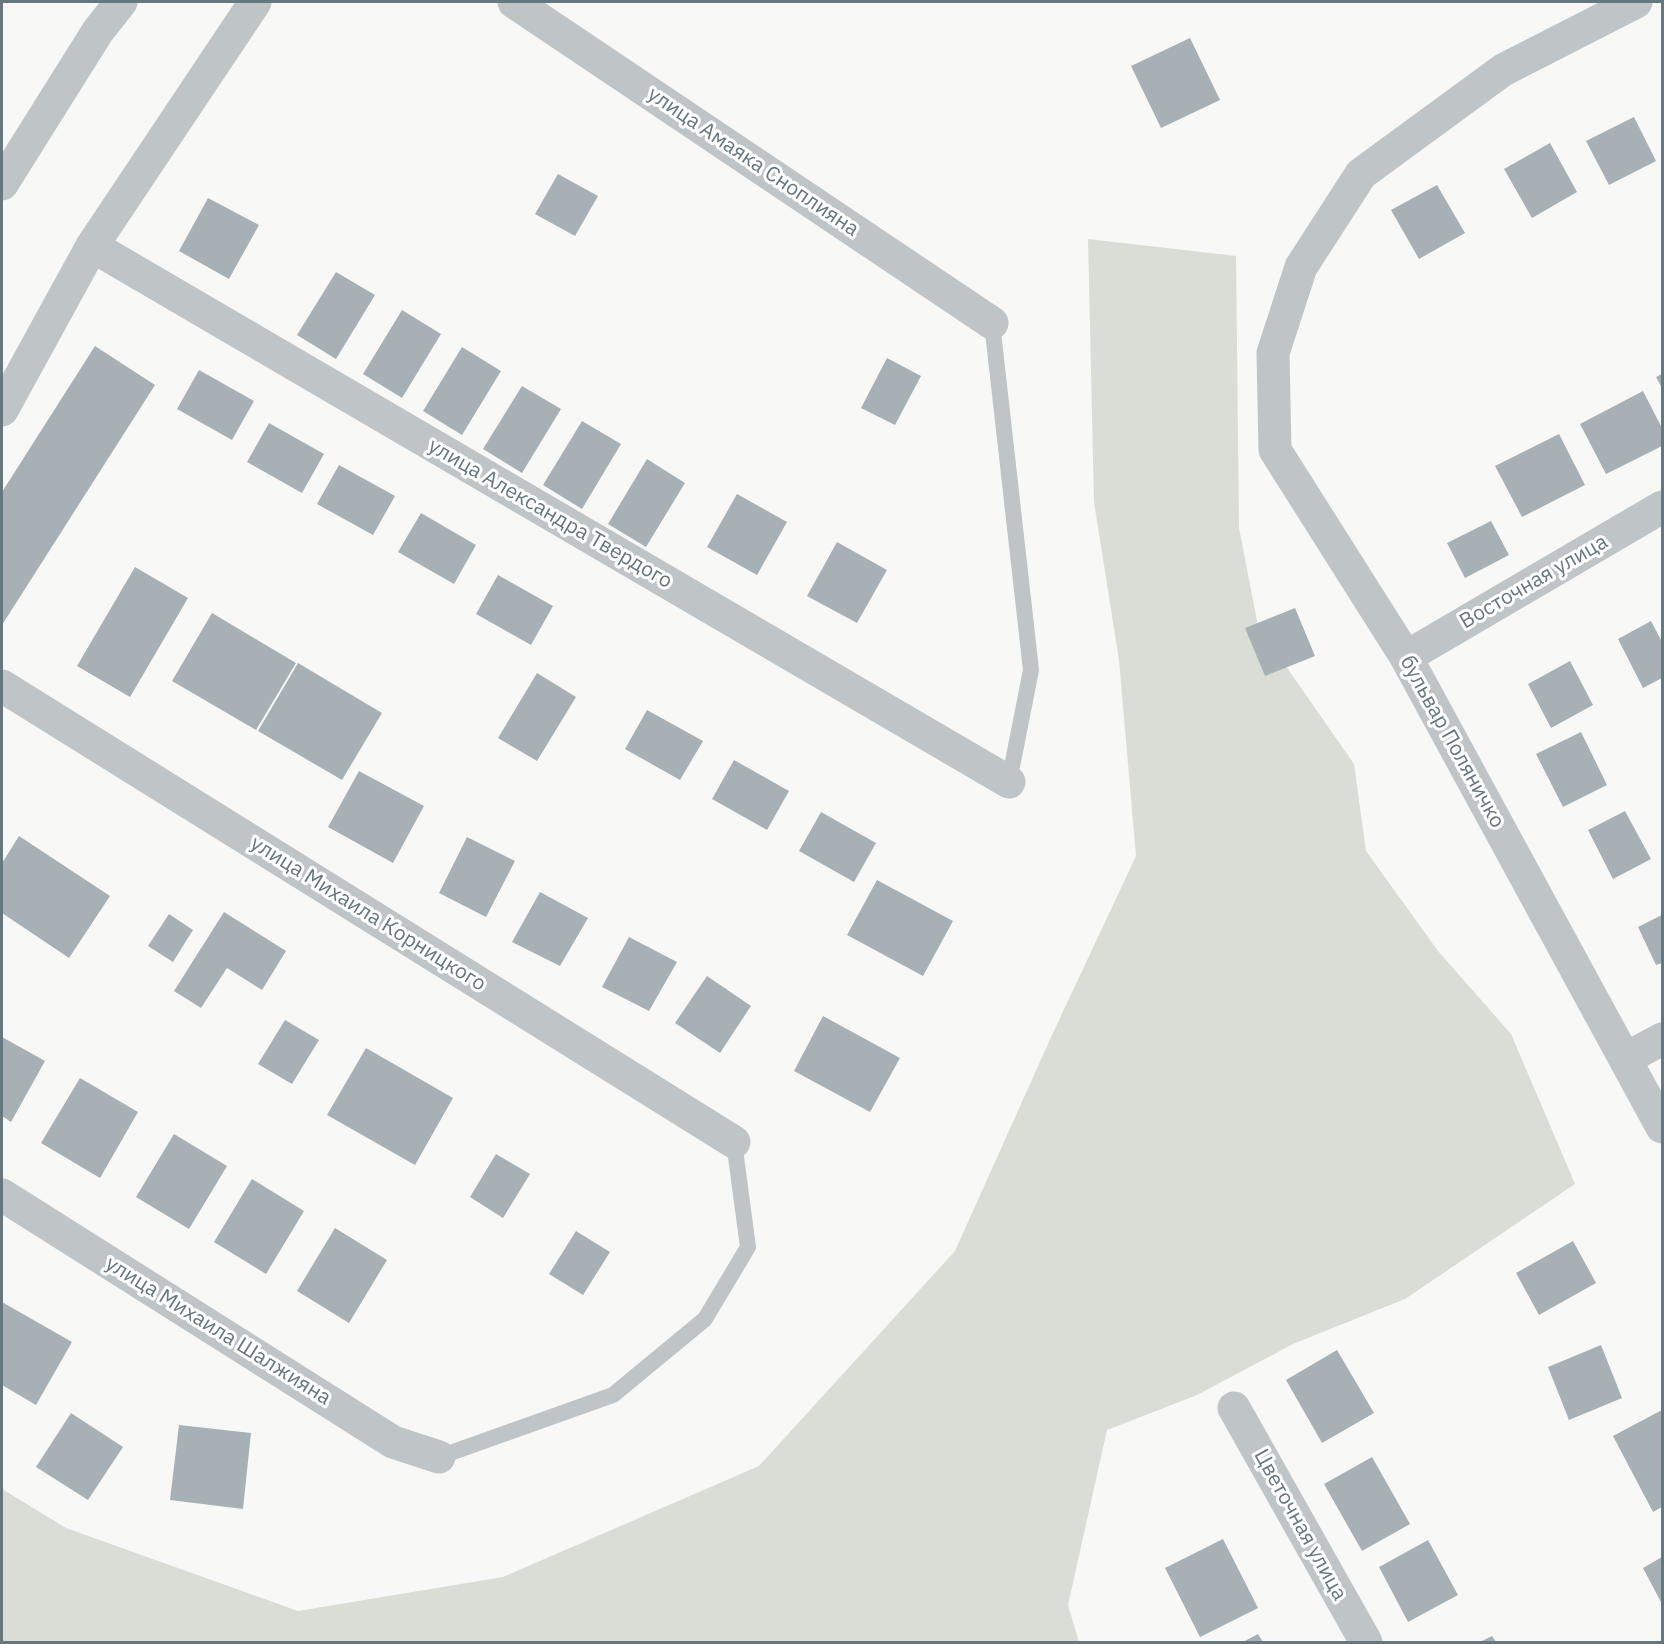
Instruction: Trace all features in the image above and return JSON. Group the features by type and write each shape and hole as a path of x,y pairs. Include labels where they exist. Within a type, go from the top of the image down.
{"street":[{"path":"2,184 98,31 121,2"},
{"path":"2,410 92,246 255,2"},
{"name":"улица Амаяка Сноплияна","path":"514,2 992,323"},
{"name":"бульвар Поляничко","path":"1636,2 1503,70 1361,174 1302,267 1273,353 1275,450 1406,657 1662,1127"},
{"name":"улица Александра Твердого","path":"92,246 1009,782"},
{"name":"Восточная улица","path":"1406,657 1662,507"},
{"name":"улица Михаила Корницкого","path":"2,686 734,1142"},
{"path":"1625,1059 1662,1039"},
{"name":"улица Михаила Шалжияна","path":"2,1195 393,1442 439,1457"},
{"name":"Цветочная улица","path":"1234,1408 1366,1642"}],"lane":[{"path":"992,323 1031,670 1009,782"},
{"path":"439,1457 613,1395 705,1319 748,1247 734,1142"}],"shaded area":[{"path":"1088,239 1236,256 1239,528 1258,626 1354,764 1366,851 1438,951 1511,1034 1575,1184 1405,1299 1293,1344 1197,1395 1107,1430 1068,1605 1079,1642 2,1642 2,1489 66,1528 298,1611 503,1577 759,1466 955,1251 1136,856 1119,660 1094,502"}],"building":[{"path":"1190,38 1220,100 1161,128 1131,66"},
{"path":"1634,117 1656,161 1609,185 1586,141"},
{"path":"1550,143 1577,192 1532,218 1504,169"},
{"path":"558,174 598,196 575,236 535,214"},
{"path":"1437,185 1465,233 1419,259 1391,210"},
{"path":"208,198 259,225 229,279 179,251"},
{"path":"336,272 375,295 336,359 297,335"},
{"path":"402,310 441,334 402,398 363,374"},
{"path":"95,346 155,385 2,625 2,492"},
{"path":"462,347 501,371 462,435 423,411"},
{"path":"887,358 921,376 895,425 861,408"},
{"path":"199,370 254,401 232,440 177,409"},
{"path":"1662,374 1662,388 1656,377"},
{"path":"522,386 561,409 522,473 483,449"},
{"path":"1643,391 1662,428 1662,446 1606,474 1580,424"},
{"path":"582,421 621,444 582,509 543,485"},
{"path":"269,423 324,454 302,493 247,462"},
{"path":"1559,434 1585,485 1522,517 1495,466"},
{"path":"647,459 685,483 646,547 608,524"},
{"path":"339,465 395,496 373,535 317,504"},
{"path":"737,494 787,522 757,575 707,547"},
{"path":"421,513 476,545 454,584 398,552"},
{"path":"1491,521 1509,555 1465,578 1447,543"},
{"path":"837,542 887,570 857,623 807,596"},
{"path":"135,567 188,598 130,697 77,666"},
{"path":"498,575 553,606 531,645 476,614"},
{"path":"1295,608 1315,656 1265,676 1245,628"},
{"path":"212,613 296,663 256,730 172,681"},
{"path":"1651,621 1662,642 1662,678 1643,688 1618,639"},
{"path":"1570,661 1593,705 1551,728 1528,684"},
{"path":"298,663 382,713 342,780 258,731"},
{"path":"537,673 576,697 537,761 498,738"},
{"path":"647,710 703,741 680,780 625,749"},
{"path":"1581,732 1607,785 1563,807 1536,754"},
{"path":"734,760 789,791 767,830 712,799"},
{"path":"359,771 424,806 393,863 328,827"},
{"path":"1625,811 1651,859 1613,879 1588,830"},
{"path":"821,812 876,843 854,882 799,851"},
{"path":"19,836 110,896 69,958 2,913 2,863"},
{"path":"467,837 515,861 486,917 439,893"},
{"path":"877,880 953,921 923,976 847,935"},
{"path":"540,892 588,918 560,966 512,942"},
{"path":"224,912 286,951 262,990 227,968 201,1008 174,991"},
{"path":"169,914 193,930 173,962 148,946"},
{"path":"1662,915 1662,963 1656,965 1638,927"},
{"path":"629,937 677,962 649,1011 602,987"},
{"path":"707,976 751,1006 720,1053 675,1023"},
{"path":"823,1016 900,1058 870,1112 794,1071"},
{"path":"285,1020 319,1040 292,1084 258,1064"},
{"path":"2,1037 45,1061 11,1122 2,1116"},
{"path":"366,1048 453,1098 415,1165 327,1115"},
{"path":"80,1078 138,1112 100,1178 41,1143"},
{"path":"174,1134 227,1166 189,1229 136,1197"},
{"path":"496,1154 530,1174 503,1218 470,1197"},
{"path":"252,1179 304,1211 266,1274 214,1242"},
{"path":"335,1228 387,1260 349,1323 297,1291"},
{"path":"576,1231 610,1252 583,1295 549,1274"},
{"path":"1573,1241 1596,1283 1539,1315 1516,1273"},
{"path":"2,1302 72,1342 36,1405 2,1385"},
{"path":"1601,1345 1622,1398 1569,1420 1548,1367"},
{"path":"1337,1350 1374,1413 1322,1443 1286,1380"},
{"path":"1662,1410 1662,1507 1653,1512 1613,1436"},
{"path":"71,1413 123,1447 88,1500 36,1467"},
{"path":"179,1425 251,1433 243,1509 170,1500"},
{"path":"1372,1457 1410,1524 1362,1551 1324,1484"},
{"path":"1223,1539 1258,1608 1200,1637 1165,1568"},
{"path":"1428,1540 1458,1595 1408,1622 1379,1567"},
{"path":"1662,1557 1662,1604 1643,1568"},
{"path":"1258,1634 1263,1642 1243,1642"},
{"path":"1492,1636 1496,1642 1480,1642"}]}
